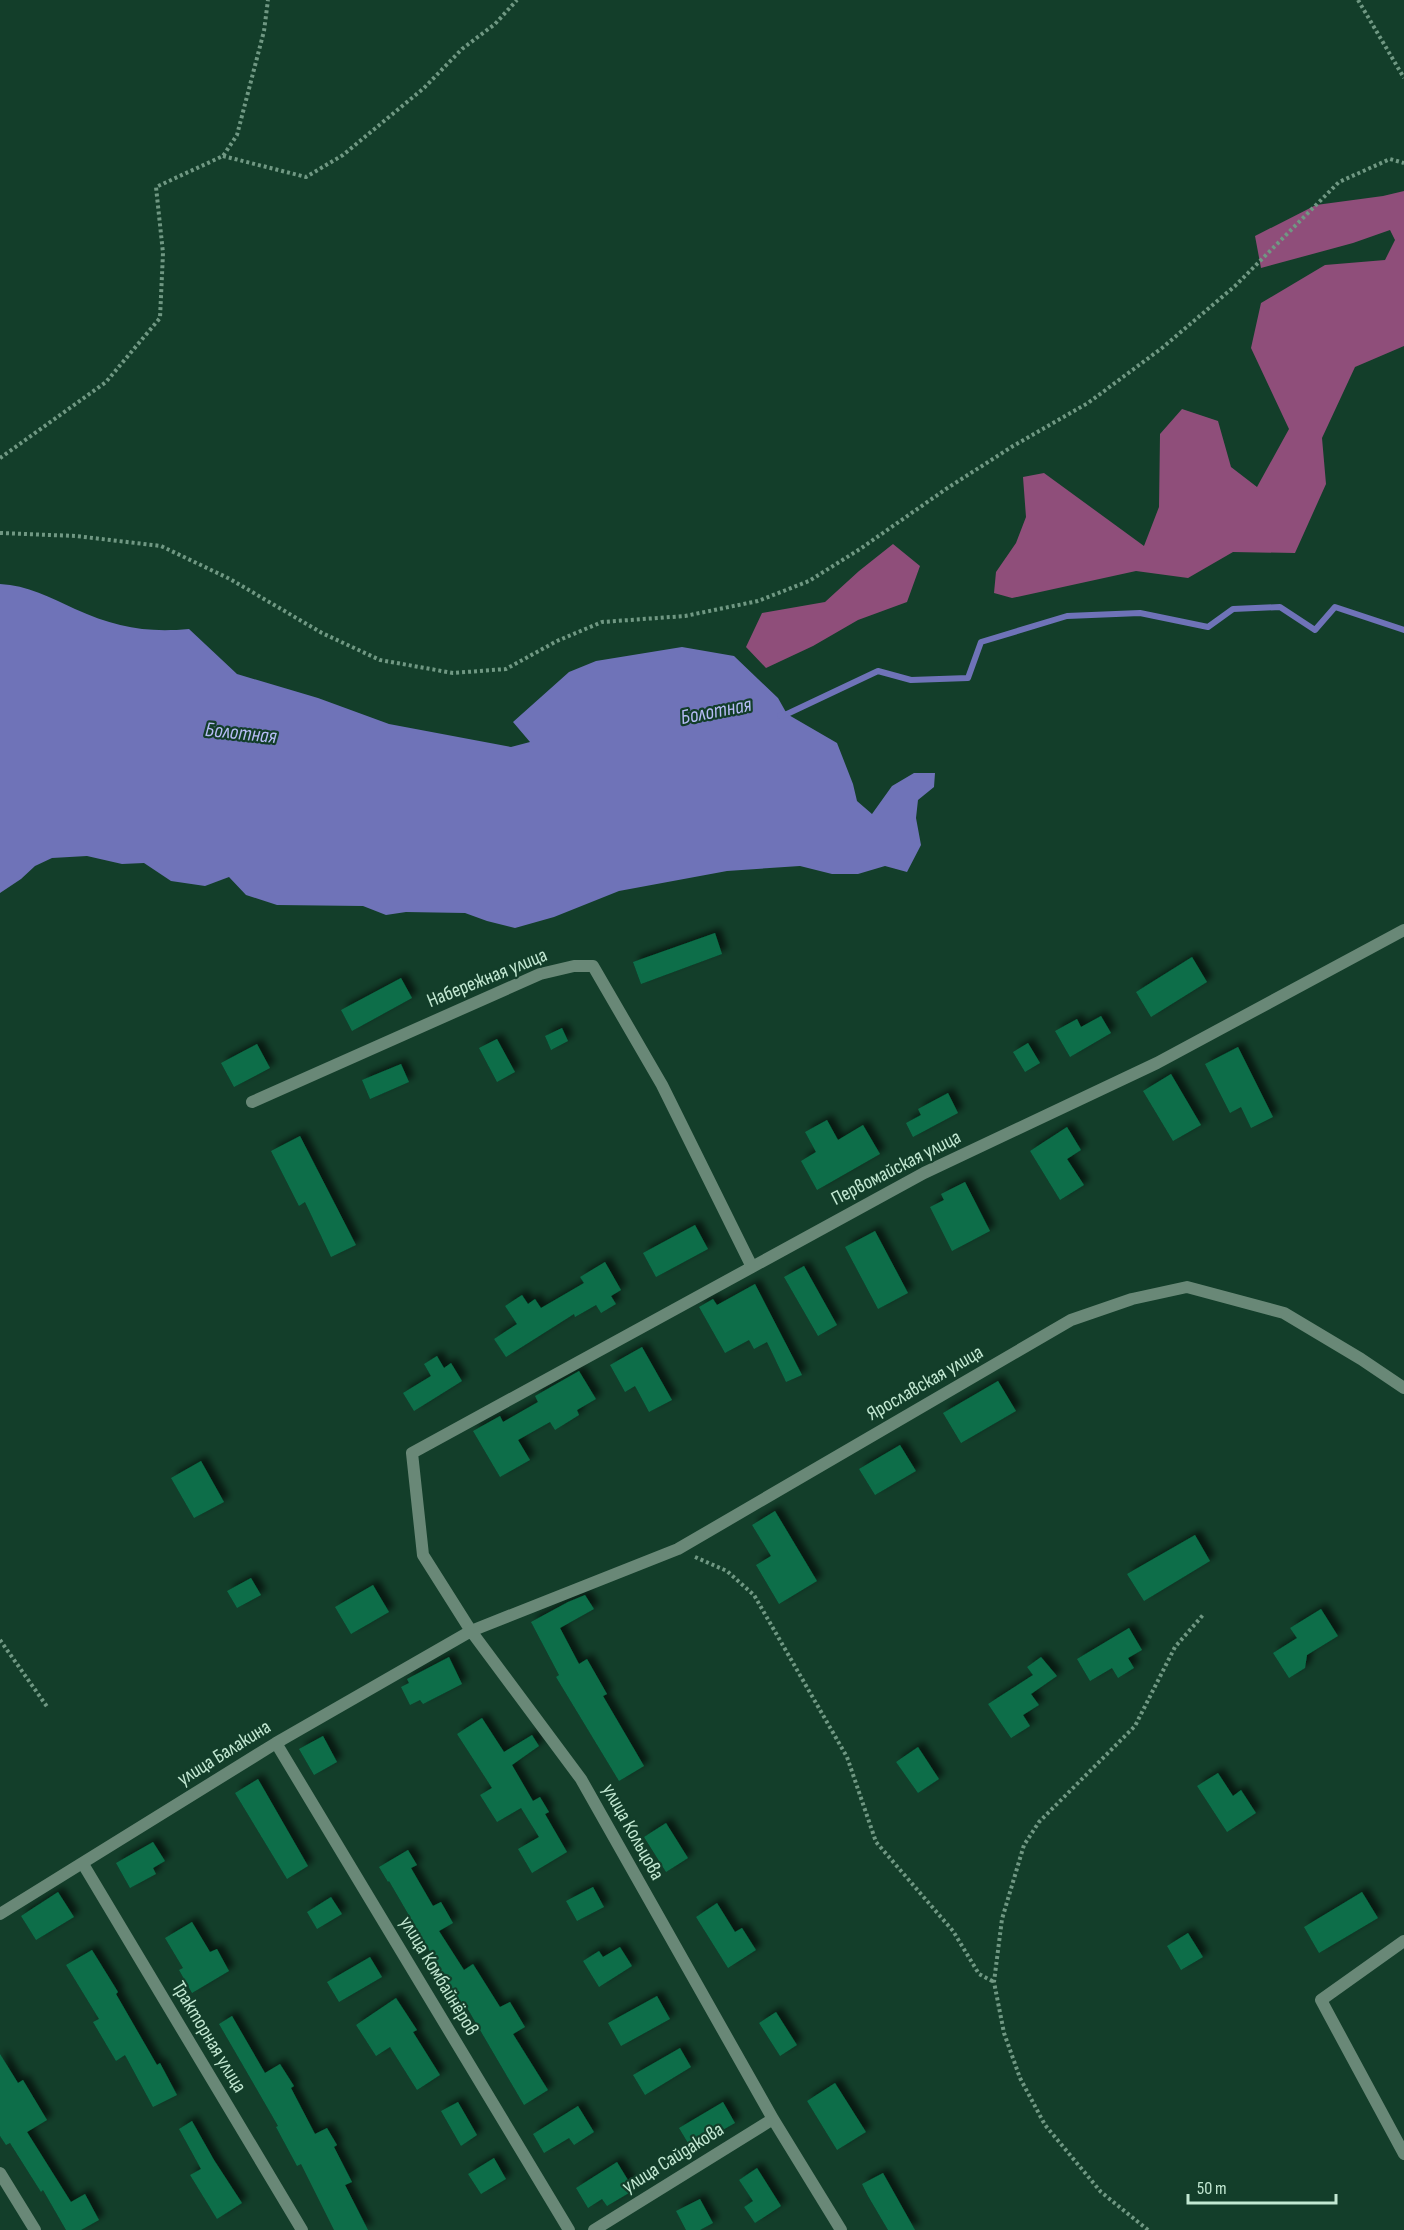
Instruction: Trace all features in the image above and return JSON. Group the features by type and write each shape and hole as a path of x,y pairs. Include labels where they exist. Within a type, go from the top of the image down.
{"street":[{"name":"Первомайская улица","path":"412,1453 924,1173 1156,1063 1404,930"},
{"name":"Набережная улица","path":"252,1102 540,974 574,966 593,966 662,1085 752,1267"},
{"name":"Ярославская улица","path":"471,1630 678,1549 1071,1320 1131,1299 1187,1287 1284,1313 1361,1359 1404,1388"},
{"name":"улица Кольцова","path":"412,1453 423,1555 471,1630 581,1779 773,2120 841,2230"},
{"name":"улица Балакина","path":"0,1914 276,1743 471,1630"},
{"name":"улица Комбайнёров","path":"276,1743 569,2230"},
{"name":"Тракторная улица","path":"83,1864 302,2230"},
{"path":"1404,1941 1321,2000 1404,2154"},
{"name":"улица Сайдакова","path":"594,2230 773,2120"},
{"path":"0,2173 35,2230"}],"path":[{"path":"0,458 106,382 160,318 163,253 156,187 223,156 237,135 264,31 268,0"},
{"path":"223,156 306,177 343,155 424,88 462,49 495,24 517,0"},
{"path":"1358,0 1404,78"},
{"path":"0,533 76,536 161,546 230,579 322,633 380,660 453,673 506,669 557,641 602,622 685,616 758,601 809,581 1012,446 1088,403 1162,348 1235,286 1339,182 1390,159 1404,163"},
{"path":"678,1549 727,1571 754,1595 847,1757 876,1842 953,1931 979,1974 994,1982"},
{"path":"1148,2230 1101,2192 1046,2125 1020,2078 1004,2033 994,1982 1002,1918 1024,1845 1039,1822 1135,1726 1175,1647 1203,1615"},
{"path":"0,1640 48,1708"}],"shaded area":[{"path":"1404,191 1404,346 1355,367 1322,438 1326,484 1295,553 1233,552 1188,578 1136,571 1012,598 994,593 996,572 1016,543 1026,517 1023,477 1044,473 1144,546 1159,507 1160,434 1182,409 1218,421 1231,467 1257,487 1289,429 1251,348 1261,303 1325,265 1385,260 1395,240 1390,230 1353,243 1261,268 1255,236 1316,205"},
{"path":"893,544 920,566 907,602 858,620 813,646 766,668 746,647 762,613 825,602"}],"water":[{"path":"0,584 29,589 117,624 159,630 189,629 237,674 318,698 389,724 511,747 530,742 513,722 569,672 596,661 682,647 734,656 778,698 787,714 837,743 857,801 872,814 892,786 914,773 935,773 934,787 918,800 916,818 921,845 907,872 885,866 858,874 832,874 800,866 727,871 619,891 554,917 515,928 465,913 406,912 386,915 363,906 277,905 246,895 229,877 205,886 171,881 144,863 122,864 87,856 52,858 35,866 0,893"}],"building":[{"path":"715,933 722,954 641,984 633,962"},
{"path":"1192,957 1207,982 1151,1017 1136,992"},
{"path":"401,978 412,998 352,1031 341,1010"},
{"path":"1101,1016 1111,1033 1070,1057 1055,1031 1077,1019 1081,1027"},
{"path":"562,1028 568,1041 551,1050 545,1036"},
{"path":"497,1039 515,1072 497,1082 479,1048"},
{"path":"1028,1043 1040,1063 1025,1072 1013,1052"},
{"path":"257,1044 270,1068 234,1087 221,1063"},
{"path":"1238,1047 1273,1117 1251,1128 1241,1107 1230,1113 1205,1064"},
{"path":"401,1064 409,1082 370,1099 362,1080"},
{"path":"1171,1074 1201,1125 1173,1141 1143,1091"},
{"path":"948,1093 958,1113 913,1137 906,1123 921,1115 918,1109"},
{"path":"827,1120 838,1140 863,1125 880,1154 817,1190 801,1161 816,1152 805,1132"},
{"path":"1067,1127 1081,1150 1067,1159 1084,1185 1060,1200 1030,1151"},
{"path":"300,1136 356,1245 331,1257 305,1202 299,1206 271,1151"},
{"path":"965,1182 990,1231 952,1251 930,1207 944,1200 941,1194"},
{"path":"695,1225 708,1249 656,1277 643,1253"},
{"path":"875,1231 908,1293 878,1309 845,1247"},
{"path":"605,1262 621,1290 611,1296 616,1304 601,1313 596,1305 575,1317 574,1314 506,1357 494,1339 517,1324 505,1306 522,1295 528,1304 535,1299 541,1308 584,1283 580,1277"},
{"path":"804,1266 837,1325 818,1336 784,1277"},
{"path":"755,1284 802,1375 786,1382 767,1342 754,1349 749,1340 725,1353 699,1307 713,1299 717,1305"},
{"path":"642,1347 672,1400 649,1412 635,1386 625,1392 610,1365"},
{"path":"437,1356 444,1368 451,1363 462,1381 414,1411 403,1393 431,1376 424,1364"},
{"path":"579,1371 596,1399 577,1410 579,1415 555,1430 550,1422 518,1440 530,1460 500,1477 473,1431 500,1416 503,1422 538,1402 535,1396"},
{"path":"998,1381 1016,1411 961,1443 943,1413"},
{"path":"900,1445 916,1471 875,1495 859,1469"},
{"path":"201,1461 224,1502 194,1518 171,1478"},
{"path":"775,1511 817,1581 779,1604 756,1565 771,1556 752,1525"},
{"path":"1195,1535 1210,1561 1144,1601 1127,1574"},
{"path":"251,1578 261,1595 237,1608 227,1591"},
{"path":"373,1585 389,1612 351,1634 335,1607"},
{"path":"585,1595 594,1609 560,1628 579,1664 587,1659 607,1694 603,1696 644,1766 619,1781 556,1677 559,1675 531,1622"},
{"path":"1321,1609 1338,1636 1307,1655 1305,1668 1289,1678 1273,1653 1297,1638 1290,1628"},
{"path":"1129,1628 1142,1650 1128,1658 1134,1668 1118,1678 1112,1668 1090,1681 1077,1659"},
{"path":"449,1657 462,1684 423,1704 420,1700 410,1705 401,1687 409,1683 407,1679"},
{"path":"1041,1657 1057,1676 1031,1694 1039,1705 1023,1715 1030,1726 1011,1738 988,1704 1033,1675 1027,1667"},
{"path":"482,1718 504,1752 532,1735 539,1746 512,1765 533,1801 540,1797 549,1812 545,1814 567,1852 532,1873 518,1849 539,1837 521,1808 497,1822 480,1795 492,1788 457,1734"},
{"path":"323,1736 337,1762 314,1775 299,1749"},
{"path":"918,1747 939,1779 918,1793 896,1762"},
{"path":"1218,1773 1233,1796 1241,1790 1256,1813 1227,1832 1197,1786"},
{"path":"258,1779 308,1866 287,1879 235,1793"},
{"path":"666,1823 688,1858 666,1872 644,1837"},
{"path":"153,1842 165,1861 153,1868 156,1874 130,1888 116,1863"},
{"path":"408,1850 417,1865 411,1868 433,1906 441,1902 453,1923 439,1931 464,1970 473,1964 500,2007 510,2002 525,2027 513,2034 548,2090 524,2105 463,2001 460,2003 379,1867"},
{"path":"593,1887 604,1907 577,1921 566,1901"},
{"path":"58,1892 74,1917 36,1940 21,1916"},
{"path":"1362,1892 1378,1918 1319,1953 1304,1927"},
{"path":"331,1897 342,1914 317,1929 307,1912"},
{"path":"717,1903 735,1932 742,1928 756,1950 728,1968 696,1917"},
{"path":"192,1922 210,1952 217,1949 229,1971 192,1993 179,1970 183,1968 165,1938"},
{"path":"1188,1933 1203,1957 1181,1970 1167,1946"},
{"path":"620,1947 632,1966 599,1987 583,1961 599,1951 603,1957"},
{"path":"92,1950 118,1992 116,1994 157,2065 160,2063 177,2095 153,2107 125,2055 116,2061 93,2022 99,2019 66,1965"},
{"path":"370,1957 382,1977 339,2002 327,1982"},
{"path":"657,1996 670,2019 621,2046 608,2023"},
{"path":"396,1998 417,2030 413,2032 440,2075 417,2090 390,2047 376,2056 356,2025"},
{"path":"776,2012 797,2045 780,2056 759,2023"},
{"path":"232,2016 265,2073 280,2064 294,2086 291,2088 315,2134 327,2128 337,2145 334,2147 352,2182 345,2185 368,2230 334,2230 301,2164 297,2166 276,2127 278,2126 219,2024"},
{"path":"680,2048 691,2067 645,2095 633,2075"},
{"path":"0,2054 18,2083 23,2080 47,2120 27,2132 71,2202 85,2194 99,2220 81,2230 66,2230 43,2190 41,2192 10,2143 6,2145 0,2136"},
{"path":"835,2083 866,2132 837,2150 807,2101"},
{"path":"458,2102 477,2135 461,2146 441,2111"},
{"path":"723,2102 735,2123 691,2148 679,2128"},
{"path":"578,2106 594,2132 574,2145 569,2138 544,2153 533,2134"},
{"path":"192,2121 242,2203 217,2219 190,2175 201,2169 179,2129"},
{"path":"494,2158 506,2179 481,2194 468,2174"},
{"path":"617,2162 634,2190 607,2206 602,2199 588,2208 576,2188"},
{"path":"757,2168 781,2206 755,2223 744,2207 753,2201 739,2180"},
{"path":"883,2173 915,2230 888,2230 868,2196 862,2184"},
{"path":"700,2199 713,2223 700,2230 686,2230 676,2211"}],"waterway":[{"name":"Болотная","path":"780,716 878,671 911,680 968,678 981,642 1067,616 1140,613 1208,627 1233,609 1280,607 1315,630 1335,607 1404,630"}]}
